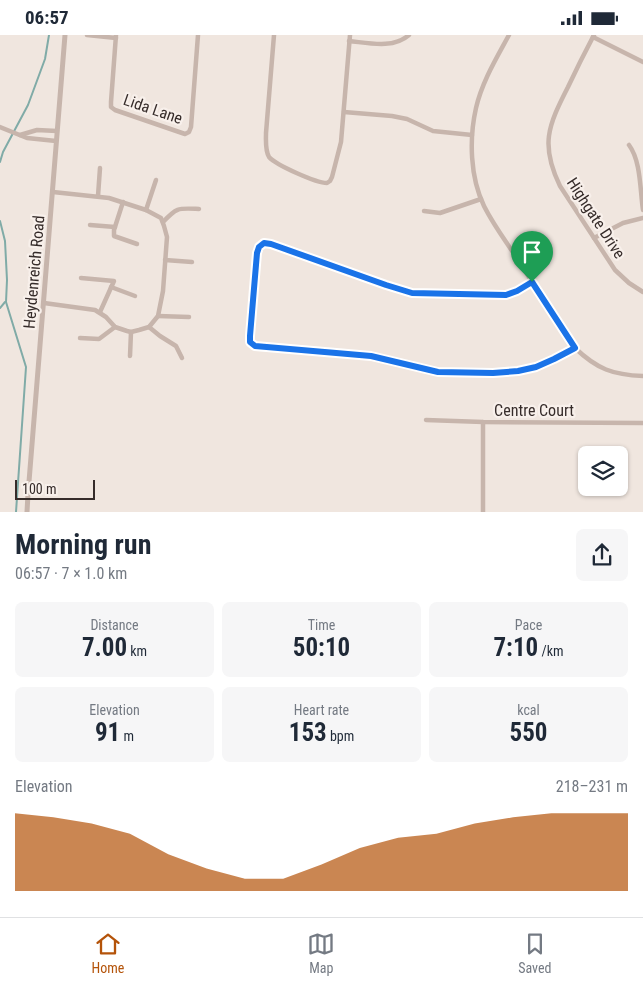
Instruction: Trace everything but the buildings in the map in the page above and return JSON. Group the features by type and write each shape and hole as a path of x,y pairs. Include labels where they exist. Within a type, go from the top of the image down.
{"street":[{"name":"Heydenreich Road","path":"27,512 65,35"},
{"path":"87,35 116,36"},
{"name":"Lida Lane","path":"116,36 111,104 113,109 182,133 188,133 191,127 198,35"},
{"path":"274,35 266,147 270,157 279,165 323,183 327,183 332,177 341,142 350,35"},
{"path":"350,41 394,43 402,41 409,35"},
{"path":"509,35 480,94 474,118 472,135 473,164 481,199 496,227 575,348 591,362 607,370 621,375 643,376"},
{"path":"594,36 643,62"},
{"name":"Highgate Drive","path":"594,36 554,113 549,131 550,161 553,173 560,186 618,274 643,292"},
{"path":"344,112 392,116 407,119 433,131 472,135"},
{"path":"0,127 30,139 56,141"},
{"path":"20,135 37,131 57,131"},
{"path":"629,145 637,163 643,210"},
{"path":"98,196 100,168"},
{"path":"146,210 156,180"},
{"path":"44,303 88,308 100,312 115,327 131,332 144,329 149,327 158,316 162,299 166,260 167,237 163,222 157,216 146,210 109,197 53,192"},
{"path":"424,211 440,213 481,199"},
{"path":"123,202 114,227 114,235 137,244"},
{"path":"163,222 176,209 199,209"},
{"path":"594,238 623,223 643,218"},
{"path":"90,225 114,227"},
{"path":"532,282 506,295 412,293 268,243 261,245 257,249 250,342 255,346 371,356 438,372 493,373 518,371 536,367 575,348"},
{"path":"166,260 192,262"},
{"path":"81,278 114,281 100,312"},
{"path":"111,287 135,296"},
{"path":"158,316 189,317"},
{"path":"80,338 99,339 115,327"},
{"path":"149,327 160,336 174,343 182,358"},
{"path":"130,356 131,332"},
{"name":"Centre Court","path":"426,420 643,423"},
{"path":"483,422 483,512"}],"waterway":[{"path":"0,162 3,152 28,105 45,59 49,35"},
{"path":"0,221 5,241 6,302 26,367 16,512"},
{"path":"0,308 5,302"}],"route":[{"path":"264,243 398,290 412,293 506,295 532,282 575,348 560,357 524,370 503,373 438,372 371,356 258,347 250,342 257,249 264,243"}]}
